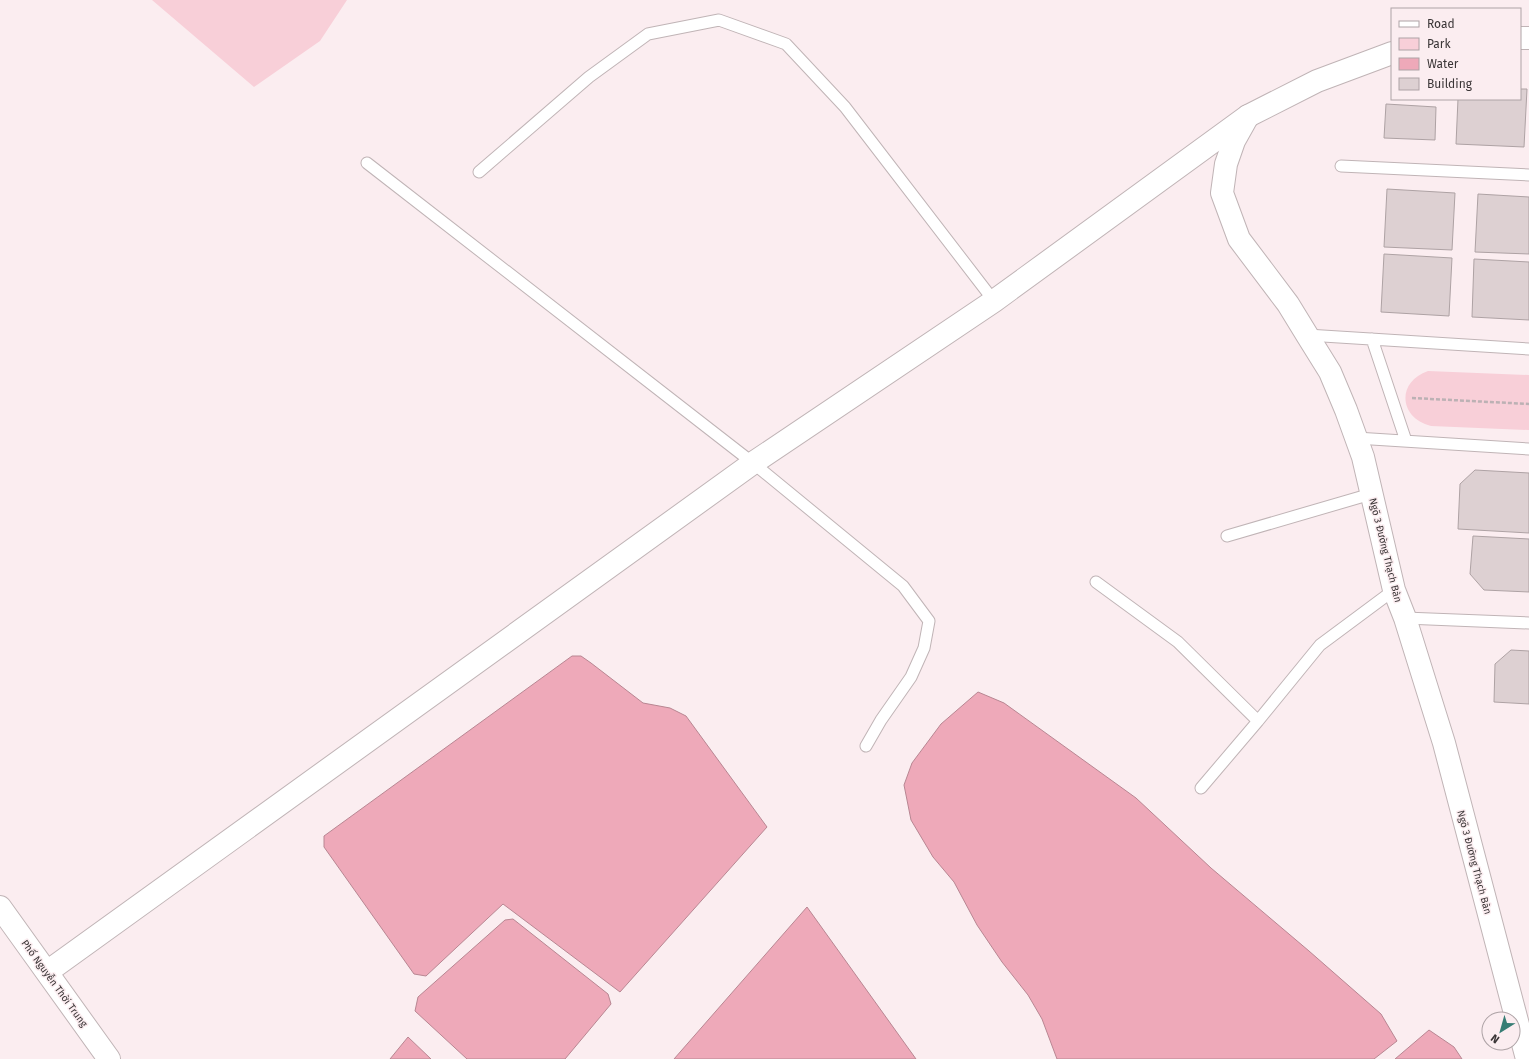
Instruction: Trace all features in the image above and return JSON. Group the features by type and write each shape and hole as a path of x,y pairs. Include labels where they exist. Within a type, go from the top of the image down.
{"street":[{"path":"47,972 753,463 994,301 1248,116 1281,98 1317,82 1391,53"},
{"name":"Ngõ 3 Đường Thạch Bàn","path":"1248,116 1234,141 1226,164 1222,193 1239,239 1288,304 1330,372 1363,457 1394,590 1405,618 1444,743 1527,1059"},
{"name":"Phố Nguyễn Thời Trung","path":"0,907 109,1059"}],"lane":[{"path":"478,172 589,77 648,34 719,20 786,44 845,107 994,301"},
{"path":"367,163 753,463 903,586 929,621 924,648 911,677 881,720 866,746"},
{"path":"1341,166 1529,175"},
{"path":"1307,335 1529,350"},
{"path":"1372,339 1406,441"},
{"path":"1356,438 1529,448"},
{"path":"1227,536 1372,494"},
{"path":"1096,582 1178,642 1258,721"},
{"path":"1201,788 1320,645 1394,590"},
{"path":"1405,618 1529,623"}],"path":[{"path":"1392,398 1529,404"}],"green space":[{"path":"152,0 347,0 320,41 254,87"},
{"path":"1428,371 1529,375 1529,430 1431,426 1420,422 1413,416 1408,408 1406,391 1410,383 1418,376"}],"water":[{"path":"572,656 581,656 643,703 670,708 686,716 767,827 620,992 503,904 426,976 414,974 324,847 324,836"},
{"path":"978,692 1004,703 1136,798 1211,868 1381,1014 1397,1041 1374,1059 1057,1059 1042,1019 1028,995 1002,962 977,925 954,882 933,857 911,820 904,785 912,763 941,724"},
{"path":"807,907 916,1059 674,1059"},
{"path":"513,919 608,994 611,1004 565,1059 467,1059 415,1011 418,997 505,920"},
{"path":"1429,1030 1454,1047 1462,1059 1395,1059"},
{"path":"408,1037 431,1059 390,1059"}],"building":[{"path":"1521,89 1527,89 1524,147 1456,144 1458,100 1521,100"},
{"path":"1386,104 1436,107 1435,140 1384,138"},
{"path":"1387,189 1455,193 1452,250 1384,247"},
{"path":"1478,194 1529,197 1529,254 1475,252"},
{"path":"1384,254 1452,258 1449,316 1381,312"},
{"path":"1474,259 1529,262 1529,320 1472,317"},
{"path":"1475,470 1529,473 1529,533 1458,529 1460,484"},
{"path":"1473,536 1529,539 1529,592 1484,590 1470,574"},
{"path":"1511,650 1529,651 1529,704 1494,702 1495,664"}]}
